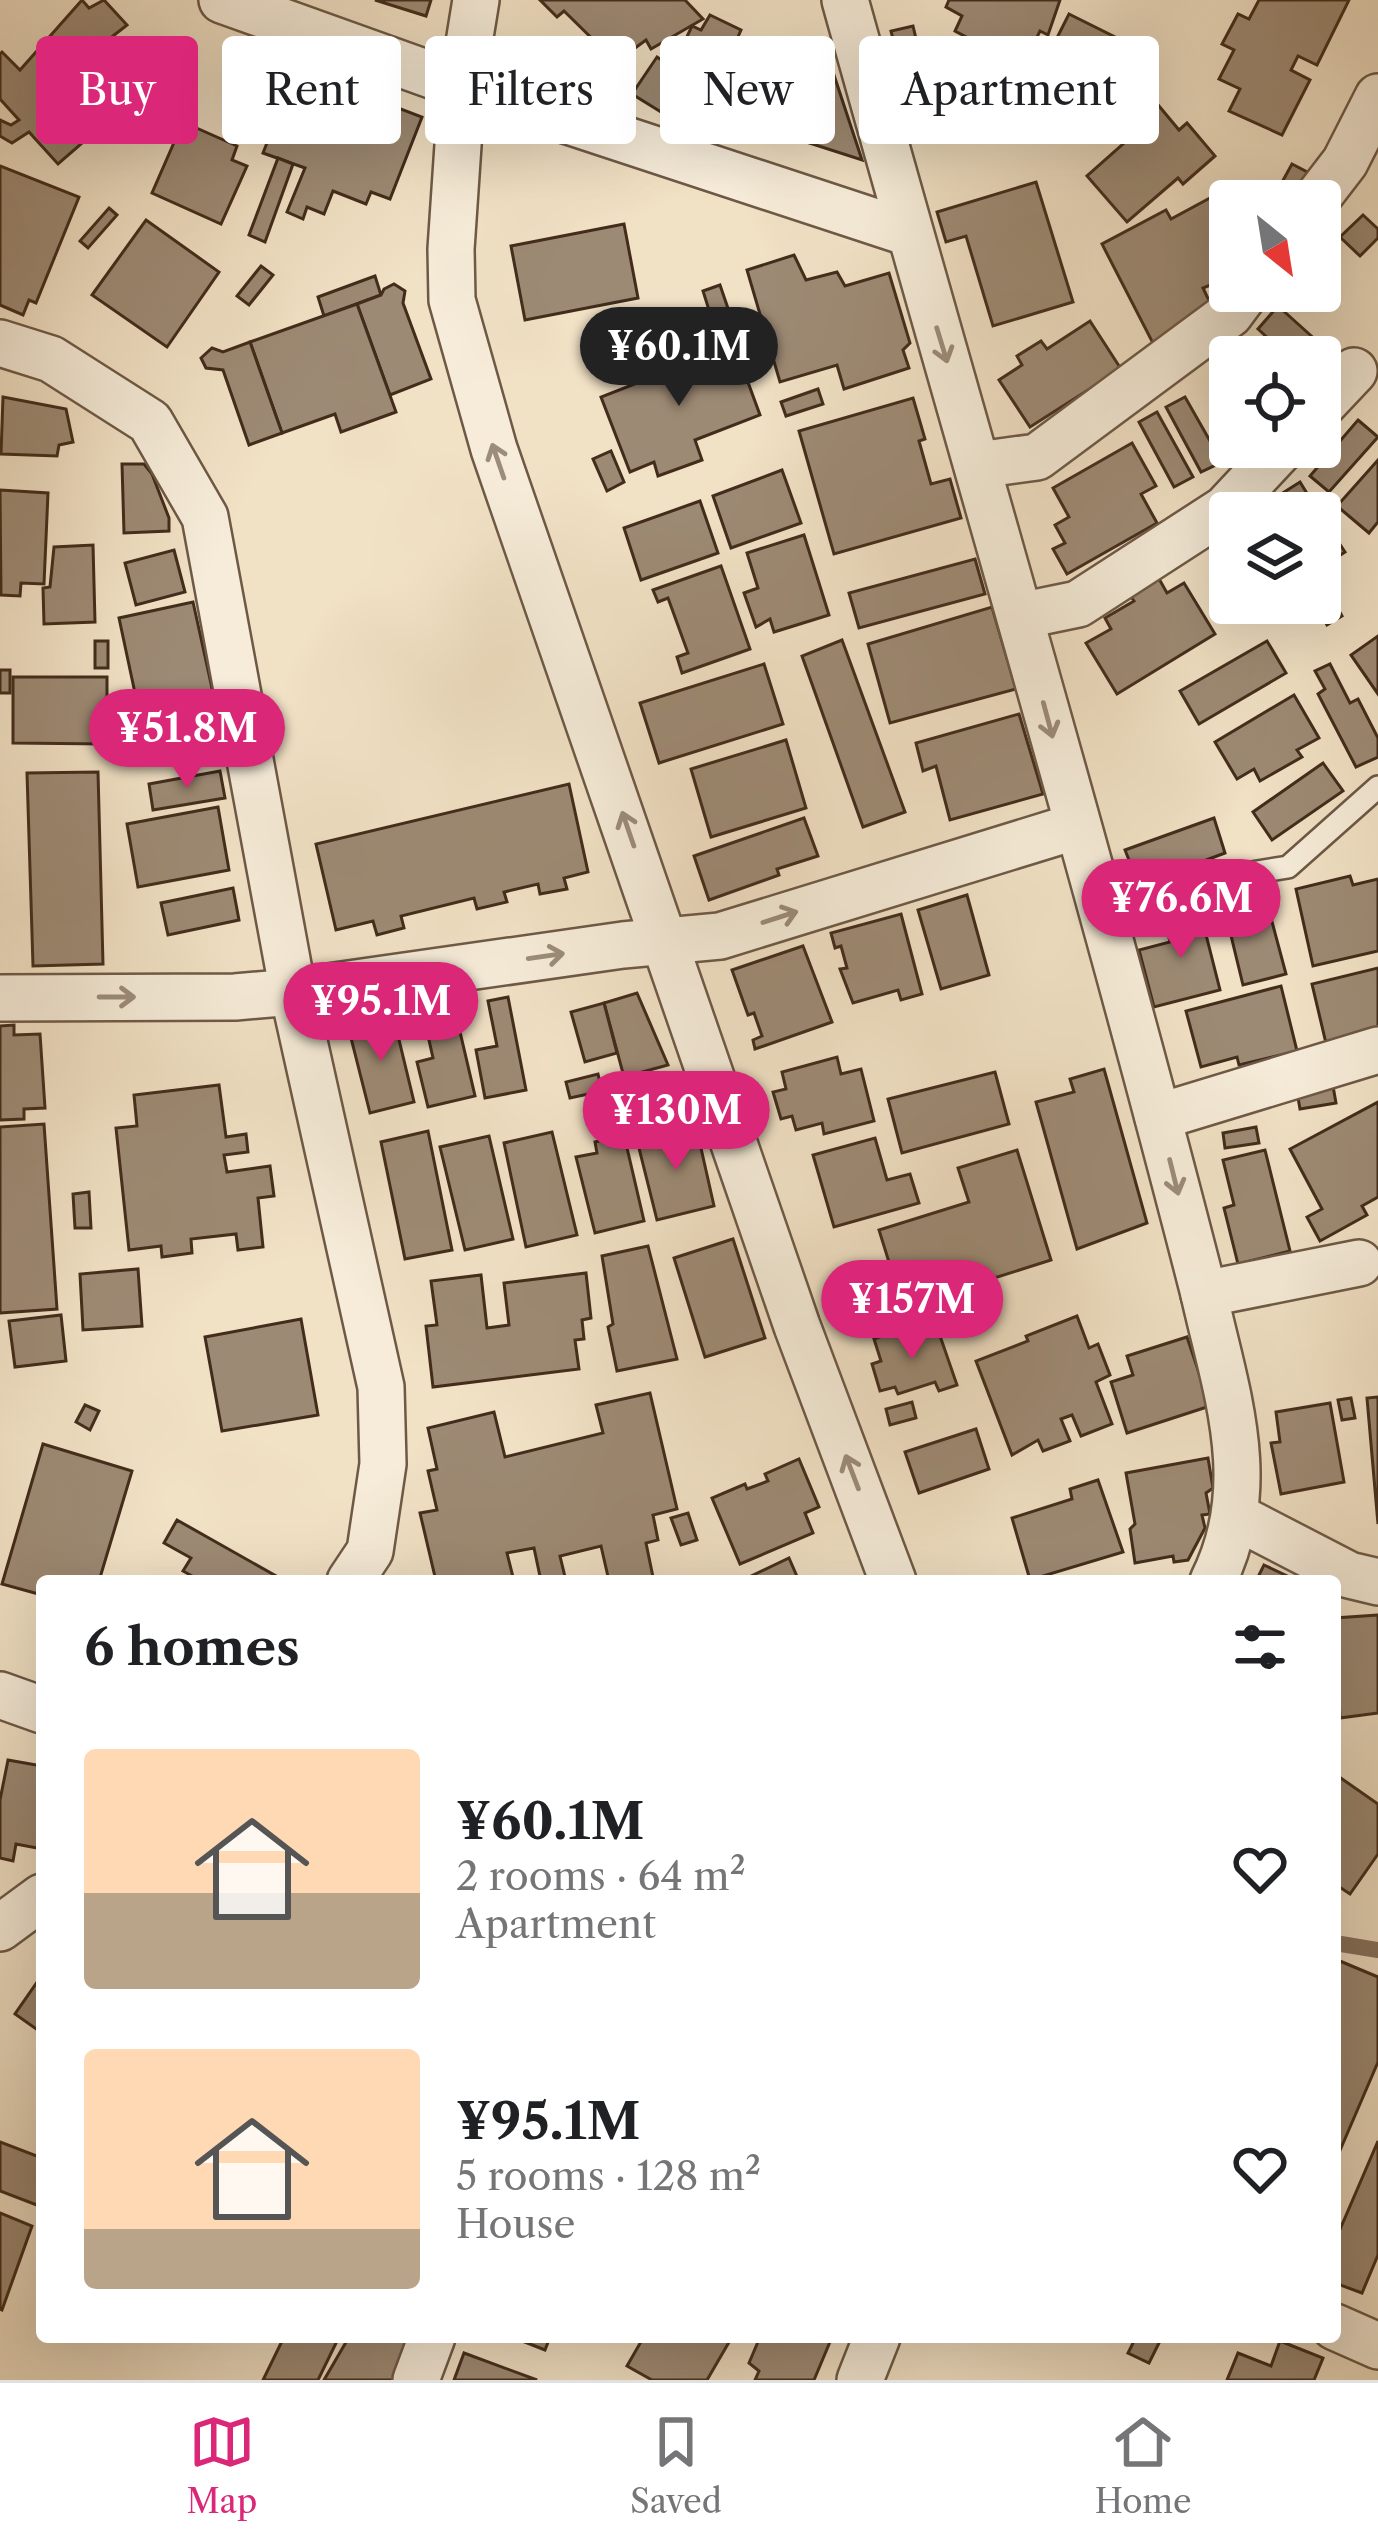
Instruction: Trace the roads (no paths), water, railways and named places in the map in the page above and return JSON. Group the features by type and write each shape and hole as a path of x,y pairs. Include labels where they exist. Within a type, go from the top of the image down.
{"street":[{"path":"223,0 425,73"},
{"path":"470,36 476,0"},
{"path":"859,4 909,232 1020,616 1204,1294 1239,1472 1237,1517 1216,1575"},
{"path":"1331,180 1378,97"},
{"path":"636,143 909,232"},
{"path":"458,144 451,249 458,328 494,449 797,1326 891,1575"},
{"path":"978,465 1037,457 1231,312"},
{"path":"0,343 51,359 150,422 205,517 293,992 381,1387 383,1465 374,1530 370,1551 354,1575"},
{"path":"1341,384 1354,370"},
{"path":"1020,616 1078,604 1225,508 1262,468"},
{"path":"0,998 235,997 720,936 1077,826"},
{"path":"1159,1117 1378,1050"},
{"path":"1204,1294 1359,1263"},
{"path":"1237,1517 1349,1575 1378,1582"},
{"path":"0,1695 36,1708"},
{"path":"0,1928 36,1901"},
{"path":"1341,2330 1378,2346"},
{"path":"416,2380 430,2343"},
{"path":"860,2380 875,2343"}],"lane":[{"path":"1097,898 1288,867 1378,787"}],"waterway":[{"path":"1341,1944 1378,1950"}]}
